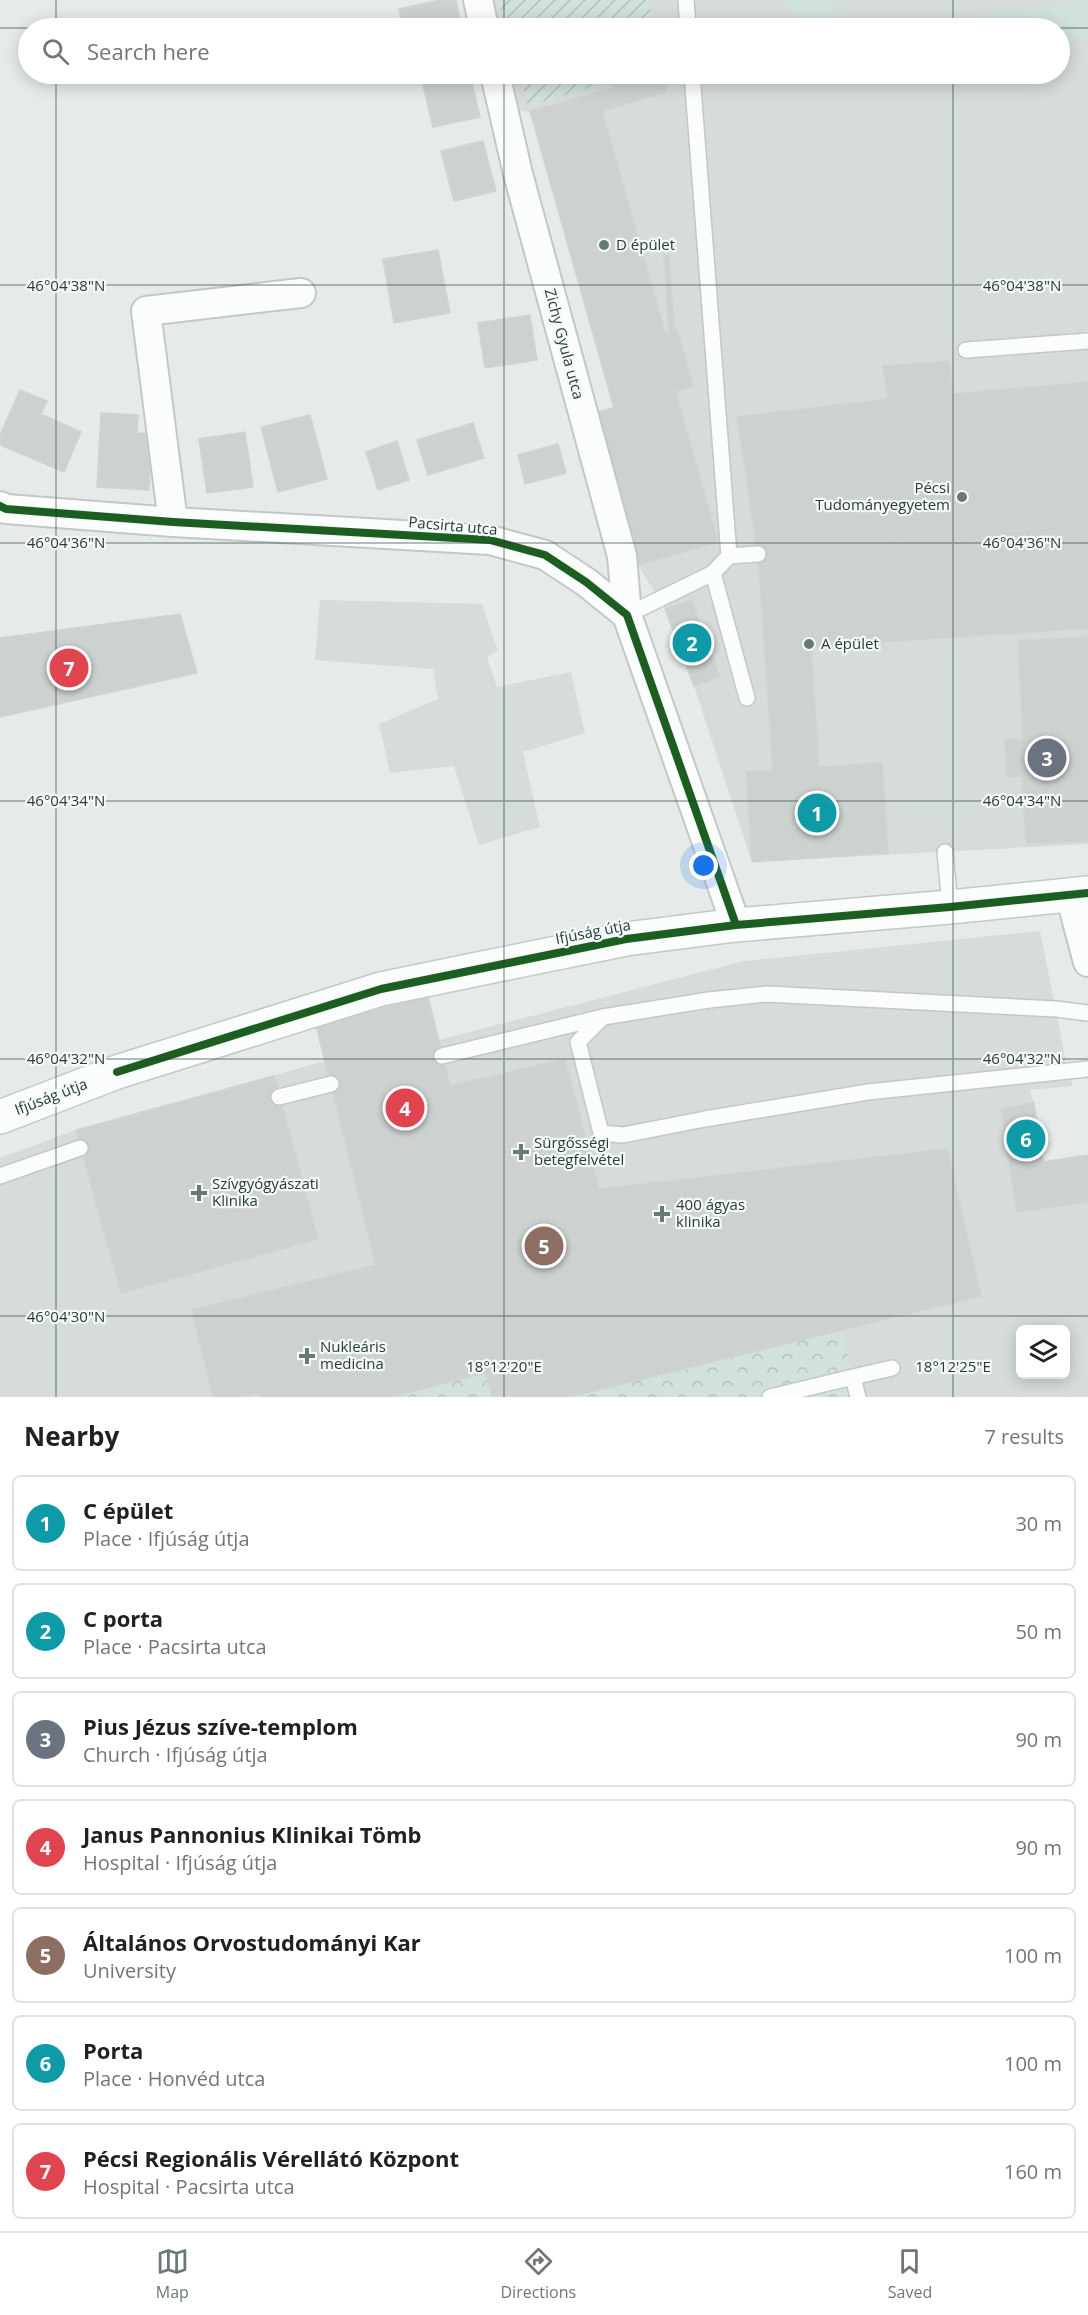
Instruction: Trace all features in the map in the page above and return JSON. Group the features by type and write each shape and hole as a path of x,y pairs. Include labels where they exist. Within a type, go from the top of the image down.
{"street":[{"path":"478,0 482,18"},
{"name":"Zichy Gyula utca","path":"497,84 518,174 622,556 627,615"},
{"path":"174,522 146,311 301,293"},
{"name":"Pacsirta utca","path":"0,506 6,509 174,522 490,540 545,555 586,582 627,615"},
{"path":"586,582 622,556"},
{"path":"627,615 736,925"},
{"path":"1079,894 1088,962"},
{"name":"Ifjúság útja","path":"0,1117 117,1072 381,989 626,939 736,925 1079,894"}],"lane":[{"path":"686,0 687,18"},
{"path":"693,84 729,556"},
{"path":"966,350 1088,341"},
{"path":"627,615 713,573 729,556 758,554"},
{"path":"713,573 747,698"},
{"path":"945,852 950,907"},
{"path":"442,1056 603,1017 709,1000 767,994 1056,1009 1088,1013"},
{"path":"603,1017 578,1042 601,1133 623,1136 705,1119 868,1092 1088,1069"},
{"path":"279,1097 331,1084"},
{"path":"0,1176 81,1148"},
{"path":"770,1397 892,1368"},
{"path":"853,1377 858,1397"}],"shaded area":[{"path":"484,0 1088,0 1088,844 752,862 694,686 665,609 638,565 595,413 614,407 530,112 511,109 505,84 1070,84 1070,18 488,18"},
{"path":"320,600 482,604 498,651 487,657 497,687 571,672 585,733 523,752 540,827 479,845 454,766 390,773 379,724 438,699 433,669 315,660"},
{"path":"1040,931 1068,1072 1073,1086 1030,1090 1039,1135 1045,1134 1046,1143 1041,1144 1043,1162 1088,1155 1088,1397 0,1397 0,1158 76,1130 325,1061 316,1025 428,997 439,1040 744,961"}],"green space":[{"path":"498,0 648,0 653,18 503,18"},
{"path":"782,0 823,0 850,18 798,18"},
{"path":"1088,0 1088,37 1070,40 1070,18 959,18"},
{"path":"522,84 601,85 528,106"},
{"path":"842,1330 858,1397 570,1397"},
{"path":"486,1374 492,1397 391,1397"}],"building":[{"path":"440,0 456,0 460,18 401,18 399,9"},
{"path":"423,84 472,84 480,117 433,127"},
{"name":"D épület","path":"613,84 664,84 667,92 602,111 665,333 669,332 664,255 669,255 674,330 677,330 693,386 614,408 530,111 614,88"},
{"path":"483,141 496,191 454,201 441,151"},
{"path":"438,250 450,313 394,323 383,259"},
{"path":"530,315 537,360 485,368 478,323"},
{"path":"949,361 953,394 1088,382 1088,524 758,554 737,417 888,399 883,366"},
{"path":"20,390 47,401 41,414 81,432 64,472 0,445 0,435"},
{"path":"675,390 718,542 638,565 595,413"},
{"path":"101,413 138,415 137,433 152,434 149,490 97,487"},
{"path":"310,415 327,479 278,492 261,427"},
{"path":"473,423 484,458 428,475 417,440"},
{"path":"245,432 253,487 207,493 199,439"},
{"path":"397,441 409,480 378,490 366,452"},
{"path":"558,444 566,473 525,484 518,455"},
{"name":"A épület","path":"1088,524 1088,628 811,647 819,767 773,770 758,554"},
{"path":"691,600 720,677 694,686 665,609"},
{"path":"180,614 197,673 0,717 0,638"},
{"path":"1088,637 1088,841 1026,844 1022,776 1007,777 1005,740 1023,739 1018,641"},
{"path":"882,763 888,853 752,862 746,772"},
{"name":"400 ágyas klinika","path":"428,997 450,1086 565,1059 599,1189 947,1149 981,1296 570,1397 492,1397 486,1373 391,1397 260,1397 259,1393 243,1397 213,1397 192,1310 376,1265 316,1025"},
{"name":"Szívgyógyászati Klinika","path":"274,1076 318,1239 121,1293 76,1130"},
{"path":"1034,1103 1039,1135 1045,1134 1046,1143 1041,1144 1043,1162 1010,1167 1001,1109"},
{"path":"1088,1155 1088,1202 1017,1212 1010,1167"}],"cycle path":[{"path":"0,506 6,509 173,522 490,540 545,555 586,582 627,615 736,925"},
{"path":"117,1072 381,989 626,939 736,925 1088,893"}],"place":[{"name":"D épület","path":"604,245"},
{"name":"Pécsi Tudományegyetem","path":"962,497"},
{"name":"C porta","path":"692,643"},
{"name":"A épület","path":"809,644"},
{"name":"Pécsi Regionális Vérellátó Központ","path":"69,668"},
{"name":"Pius Jézus szíve-templom","path":"1047,758"},
{"name":"C épület","path":"817,813"},
{"name":"Janus Pannonius Klinikai Tömb","path":"405,1108"},
{"name":"Porta","path":"1026,1139"},
{"name":"Sürgősségi betegfelvétel","path":"521,1152"},
{"name":"Szívgyógyászati Klinika","path":"199,1193"},
{"name":"400 ágyas klinika","path":"662,1214"},
{"name":"Általános Orvostudományi Kar","path":"544,1246"},
{"name":"Nukleáris medicina","path":"307,1356"}]}
